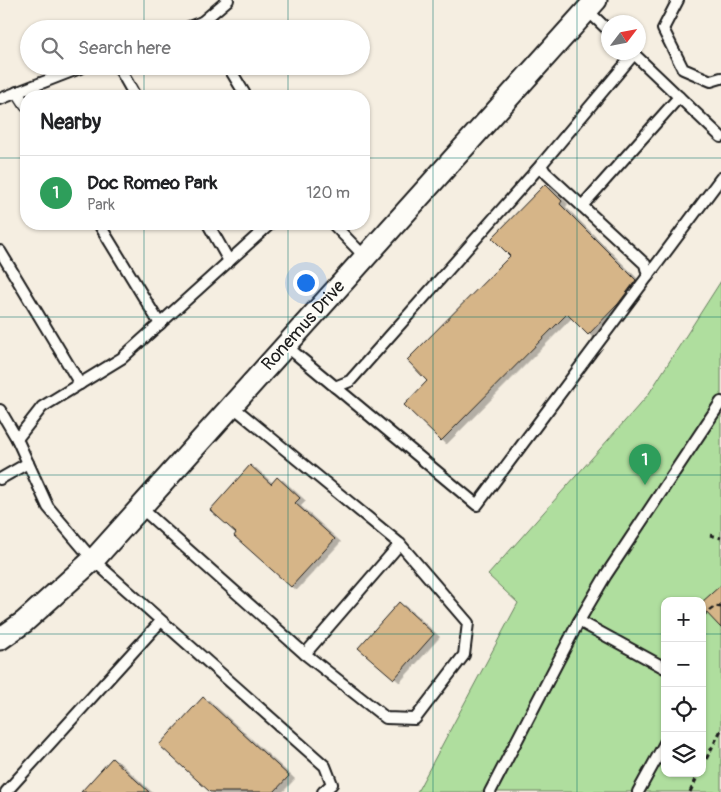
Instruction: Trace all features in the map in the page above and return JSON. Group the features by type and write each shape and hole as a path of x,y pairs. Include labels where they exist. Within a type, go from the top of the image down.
{"street":[{"name":"Ronemus Drive","path":"0,639 24,622 93,560 591,3"}],"lane":[{"path":"209,20 228,0"},
{"path":"678,0 663,29 683,69 711,81 721,78"},
{"path":"591,3 601,19"},
{"path":"335,387 350,381 541,164 627,60"},
{"path":"640,60 721,137"},
{"path":"22,90 61,75"},
{"path":"123,75 132,90"},
{"path":"233,75 242,90"},
{"path":"0,99 20,91"},
{"path":"17,92 20,97"},
{"path":"582,206 679,97"},
{"path":"541,164 545,172 645,264 648,276"},
{"path":"285,345 477,506 721,178"},
{"path":"103,230 160,324"},
{"path":"211,230 229,261"},
{"path":"17,439 42,407 122,358 263,230"},
{"path":"339,230 365,257"},
{"path":"0,251 80,384"},
{"path":"490,792 579,621 606,575 721,402"},
{"path":"140,507 305,654 386,718 415,719 464,655 468,623 400,544 231,405"},
{"path":"0,410 17,439 48,507 93,560 325,766 332,784 323,792"},
{"path":"0,479 28,463"},
{"path":"305,654 400,544"},
{"path":"6,792 161,621"},
{"path":"579,621 661,666"},
{"path":"638,792 661,750"}],"path":[{"path":"710,535 721,538"},
{"path":"706,613 714,606 721,607"},
{"path":"706,759 721,730"},
{"path":"690,792 697,777"}],"green space":[{"path":"721,281 721,792 417,792 518,603 488,575 648,395"}],"building":[{"path":"545,184 562,201 560,204 636,280 618,304 588,335 567,314 441,441 404,405 427,381 407,360 510,256 492,238"},
{"path":"250,465 271,484 277,477 300,498 295,503 335,539 291,587 234,536 236,533 210,510"},
{"path":"721,585 721,628 706,612 706,598"},
{"path":"399,602 434,634 394,679 358,648"},
{"path":"203,697 289,776 274,792 210,792 159,745"},
{"path":"112,758 149,792 81,792"}],"place":[{"name":"Doc Romeo Park","path":"645,485"}]}
